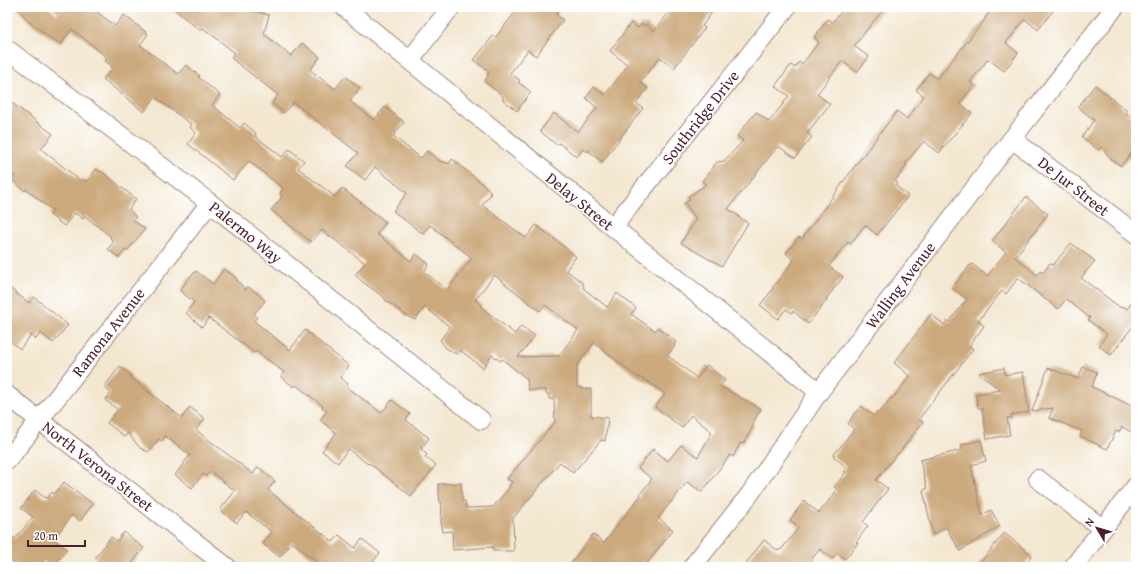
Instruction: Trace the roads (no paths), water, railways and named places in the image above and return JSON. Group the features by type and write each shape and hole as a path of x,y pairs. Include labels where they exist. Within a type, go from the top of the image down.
{"street":[{"name":"Delay Street","path":"344,7 613,227 819,392"},
{"path":"410,60 451,7"},
{"name":"Southridge Drive","path":"613,227 787,7"},
{"name":"Walling Avenue","path":"692,567 750,494 819,392 1012,139 1115,7"},
{"name":"Palermo Way","path":"7,49 210,204 481,420"},
{"name":"De Jur Street","path":"1012,139 1136,234"},
{"name":"Ramona Avenue","path":"7,461 210,204"},
{"name":"North Verona Street","path":"7,395 39,419 217,564"},
{"path":"1038,479 1103,529"},
{"path":"1073,567 1136,486"}]}
